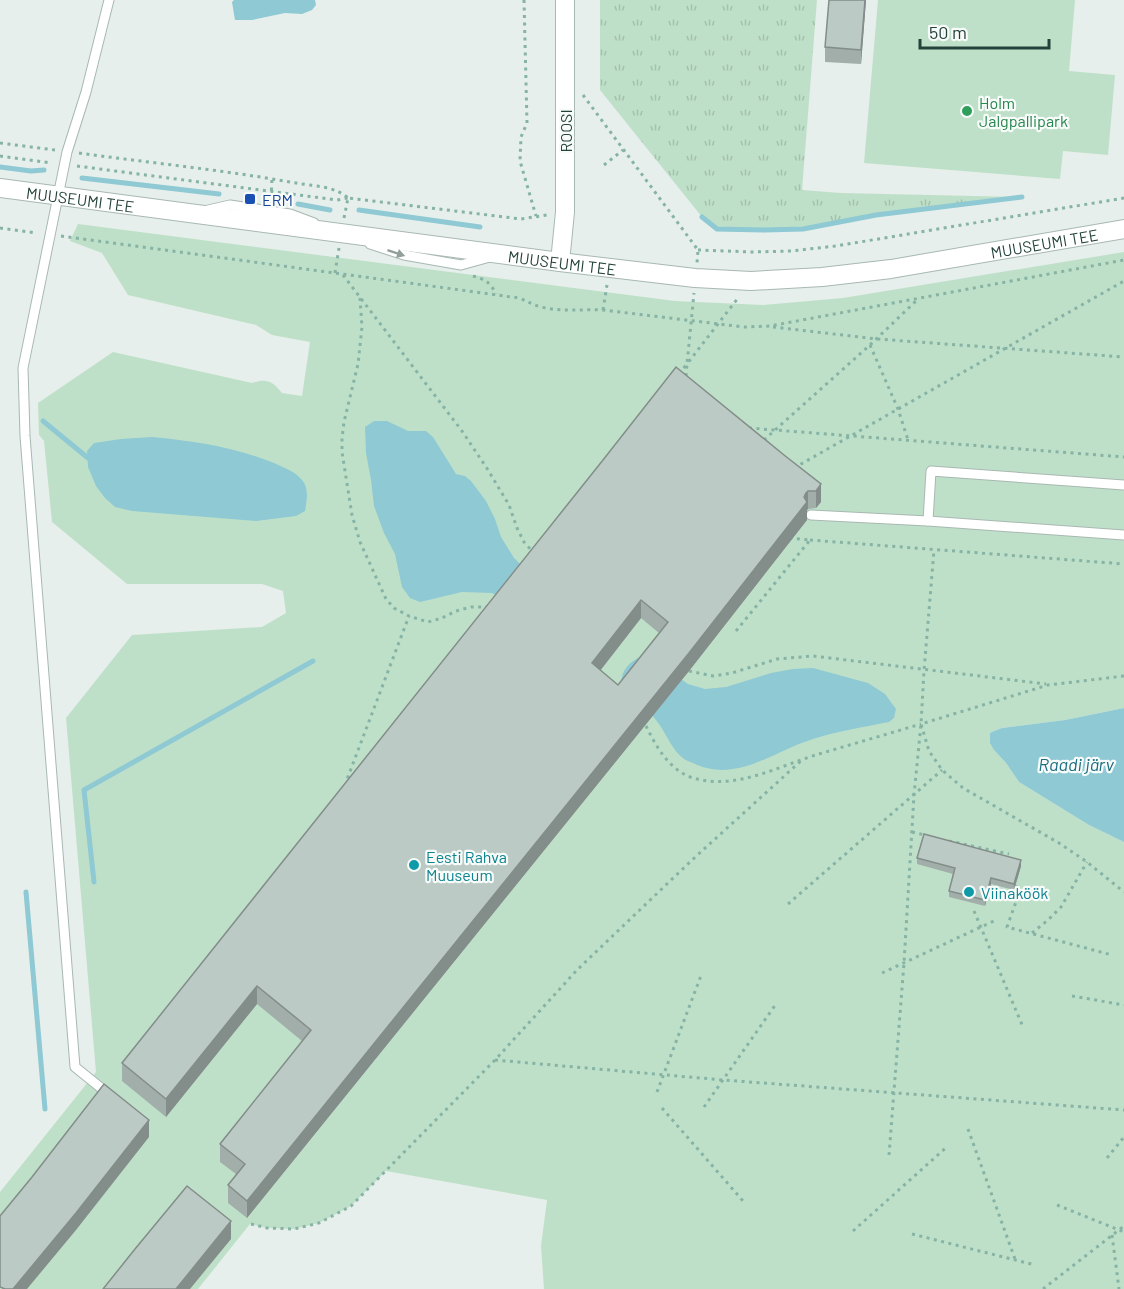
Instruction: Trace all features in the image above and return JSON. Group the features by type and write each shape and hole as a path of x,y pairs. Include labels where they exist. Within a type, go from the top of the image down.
{"street":[{"name":"ROOSI","path":"560,262 565,212 565,0"},
{"name":"MUUSEUMI TEE","path":"0,188 560,262 695,278 751,281 822,277 891,269 1124,229"}],"lane":[{"path":"106,1092 75,1067 25,436 23,368 64,164 86,92 109,0"},
{"path":"928,521 931,471 1124,485"},
{"path":"811,515 1124,535"}],"path":[{"path":"524,0 527,123 521,137 519,160 536,216"},
{"path":"583,86 583,97 698,250 791,251 836,246 1124,198"},
{"path":"0,142 272,179 331,189 342,192 348,198"},
{"path":"604,165 623,150"},
{"path":"0,156 337,200 348,198 521,219 565,212"},
{"path":"335,273 348,198"},
{"path":"0,228 520,298 543,308 603,310 744,327 770,326 1124,260"},
{"path":"603,310 609,268"},
{"path":"342,274 462,431 509,505 525,544 540,557"},
{"path":"672,382 751,281"},
{"path":"794,468 1124,281"},
{"path":"686,382 694,297"},
{"path":"360,298 362,327 358,364 342,438 342,452 352,515 360,542 386,599 394,608 409,616 428,622 471,607 491,607"},
{"path":"762,442 877,339 919,298"},
{"path":"770,326 877,339 1124,357"},
{"path":"870,345 898,409 908,440"},
{"path":"741,428 1124,457"},
{"path":"782,537 1124,564"},
{"path":"736,631 810,540"},
{"path":"889,1155 934,550"},
{"path":"352,787 346,782 409,616"},
{"path":"690,671 713,676 777,660 813,656 1048,685"},
{"path":"645,726 658,749 674,767 688,776 715,782 737,780 1048,685 1124,676"},
{"path":"921,724 929,751 942,770 963,788 1059,843 1124,892"},
{"path":"250,1224 267,1228 294,1229 319,1223 351,1206 495,1060 577,970 692,860 803,759"},
{"path":"788,904 942,770"},
{"path":"912,832 934,837"},
{"path":"945,840 1009,854"},
{"path":"910,858 918,860"},
{"path":"1032,934 1061,907 1087,862"},
{"path":"1015,886 1021,888 1006,927 1112,955"},
{"path":"974,911 1023,1027"},
{"path":"882,973 996,920"},
{"path":"657,1092 702,973"},
{"path":"1072,996 1124,1005"},
{"path":"704,1107 776,1004"},
{"path":"495,1060 723,1080 1124,1110"},
{"path":"662,1108 743,1201"},
{"path":"968,1129 1015,1259"},
{"path":"1107,1158 1124,1137"},
{"path":"853,1231 948,1146"},
{"path":"1058,1205 1124,1232"},
{"path":"1043,1289 1124,1226"},
{"path":"912,1234 1035,1265"},
{"path":"1112,1235 1119,1289"}],"green space":[{"path":"600,0 817,0 802,190 1022,197 876,215 802,229 717,229 702,217 600,90"},
{"name":"Holm Jalgpallipark","path":"878,0 1075,0 1069,71 1115,75 1108,155 1063,151 1060,179 864,163"},
{"path":"78,224 675,301 763,305 843,298 1124,252 1124,708 1065,720 1002,728 990,733 994,750 1019,782 1089,825 1124,842 1124,1289 544,1289 541,1246 547,1200 386,1171 351,1206 319,1223 294,1229 267,1228 250,1224 198,1289 0,1289 0,1192 96,1072 66,718 132,635 262,627 286,613 283,591 262,584 127,584 52,522 44,441 39,435 38,403 113,352 252,383 269,382 282,393 302,396 310,342 272,335 256,325 128,295 102,253 70,241"}],"water":[{"path":"234,0 315,0 316,5 312,10 302,14 285,13 252,20 235,20 232,2"},
{"path":"374,421 387,421 408,431 426,431 433,437 456,474 465,476 471,481 486,501 501,537 514,558 536,579 527,613 492,593 462,592 420,602 410,598 402,587 395,554 374,506 366,453 365,427"},
{"path":"152,437 229,449 259,457 289,470 299,477 306,487 305,511 296,516 256,521 132,511 115,507 96,486 88,467 87,451 94,443"},
{"path":"642,656 649,657 688,684 705,689 726,687 771,673 813,668 868,683 885,694 896,709 894,718 889,722 813,739 741,768 711,769 687,761 679,755 655,719 621,685 622,675 627,667"},
{"name":"Raadi järv","path":"1124,708 1124,842 1089,825 1019,782 990,743 990,733 1002,728 1065,720"}],"building":[{"path":"829,0 865,0 861,50 825,47"},
{"name":"Eesti Rahva Muuseum","path":"676,367 821,484 816,491 806,493 804,497 807,502 689,653 247,1201 228,1185 245,1164 220,1144 311,1030 257,986 166,1099 122,1063","holes":["641,600 668,622 618,685 592,663"]},
{"path":"924,834 1021,860 1014,884 991,878 985,900 949,891 955,868 917,858"},
{"path":"104,1084 149,1120 13,1289 0,1287 0,1216"},
{"path":"187,1186 231,1221 176,1289 103,1289 135,1249"}],"waterway":[{"path":"0,167 31,171 44,170"},
{"path":"82,178 219,194"},
{"path":"702,217 717,229 803,229 876,215 1022,197"},
{"path":"298,204 330,210"},
{"path":"359,210 480,227"},
{"path":"43,421 88,458"},
{"path":"94,882 84,790 313,661"},
{"path":"26,892 45,1109"}],"place":[{"name":"Holm Jalgpallipark","path":"967,111"},
{"name":"ERM","path":"250,199"},
{"name":"Eesti Rahva Muuseum","path":"414,865"},
{"name":"Viinaköök","path":"969,892"}]}
